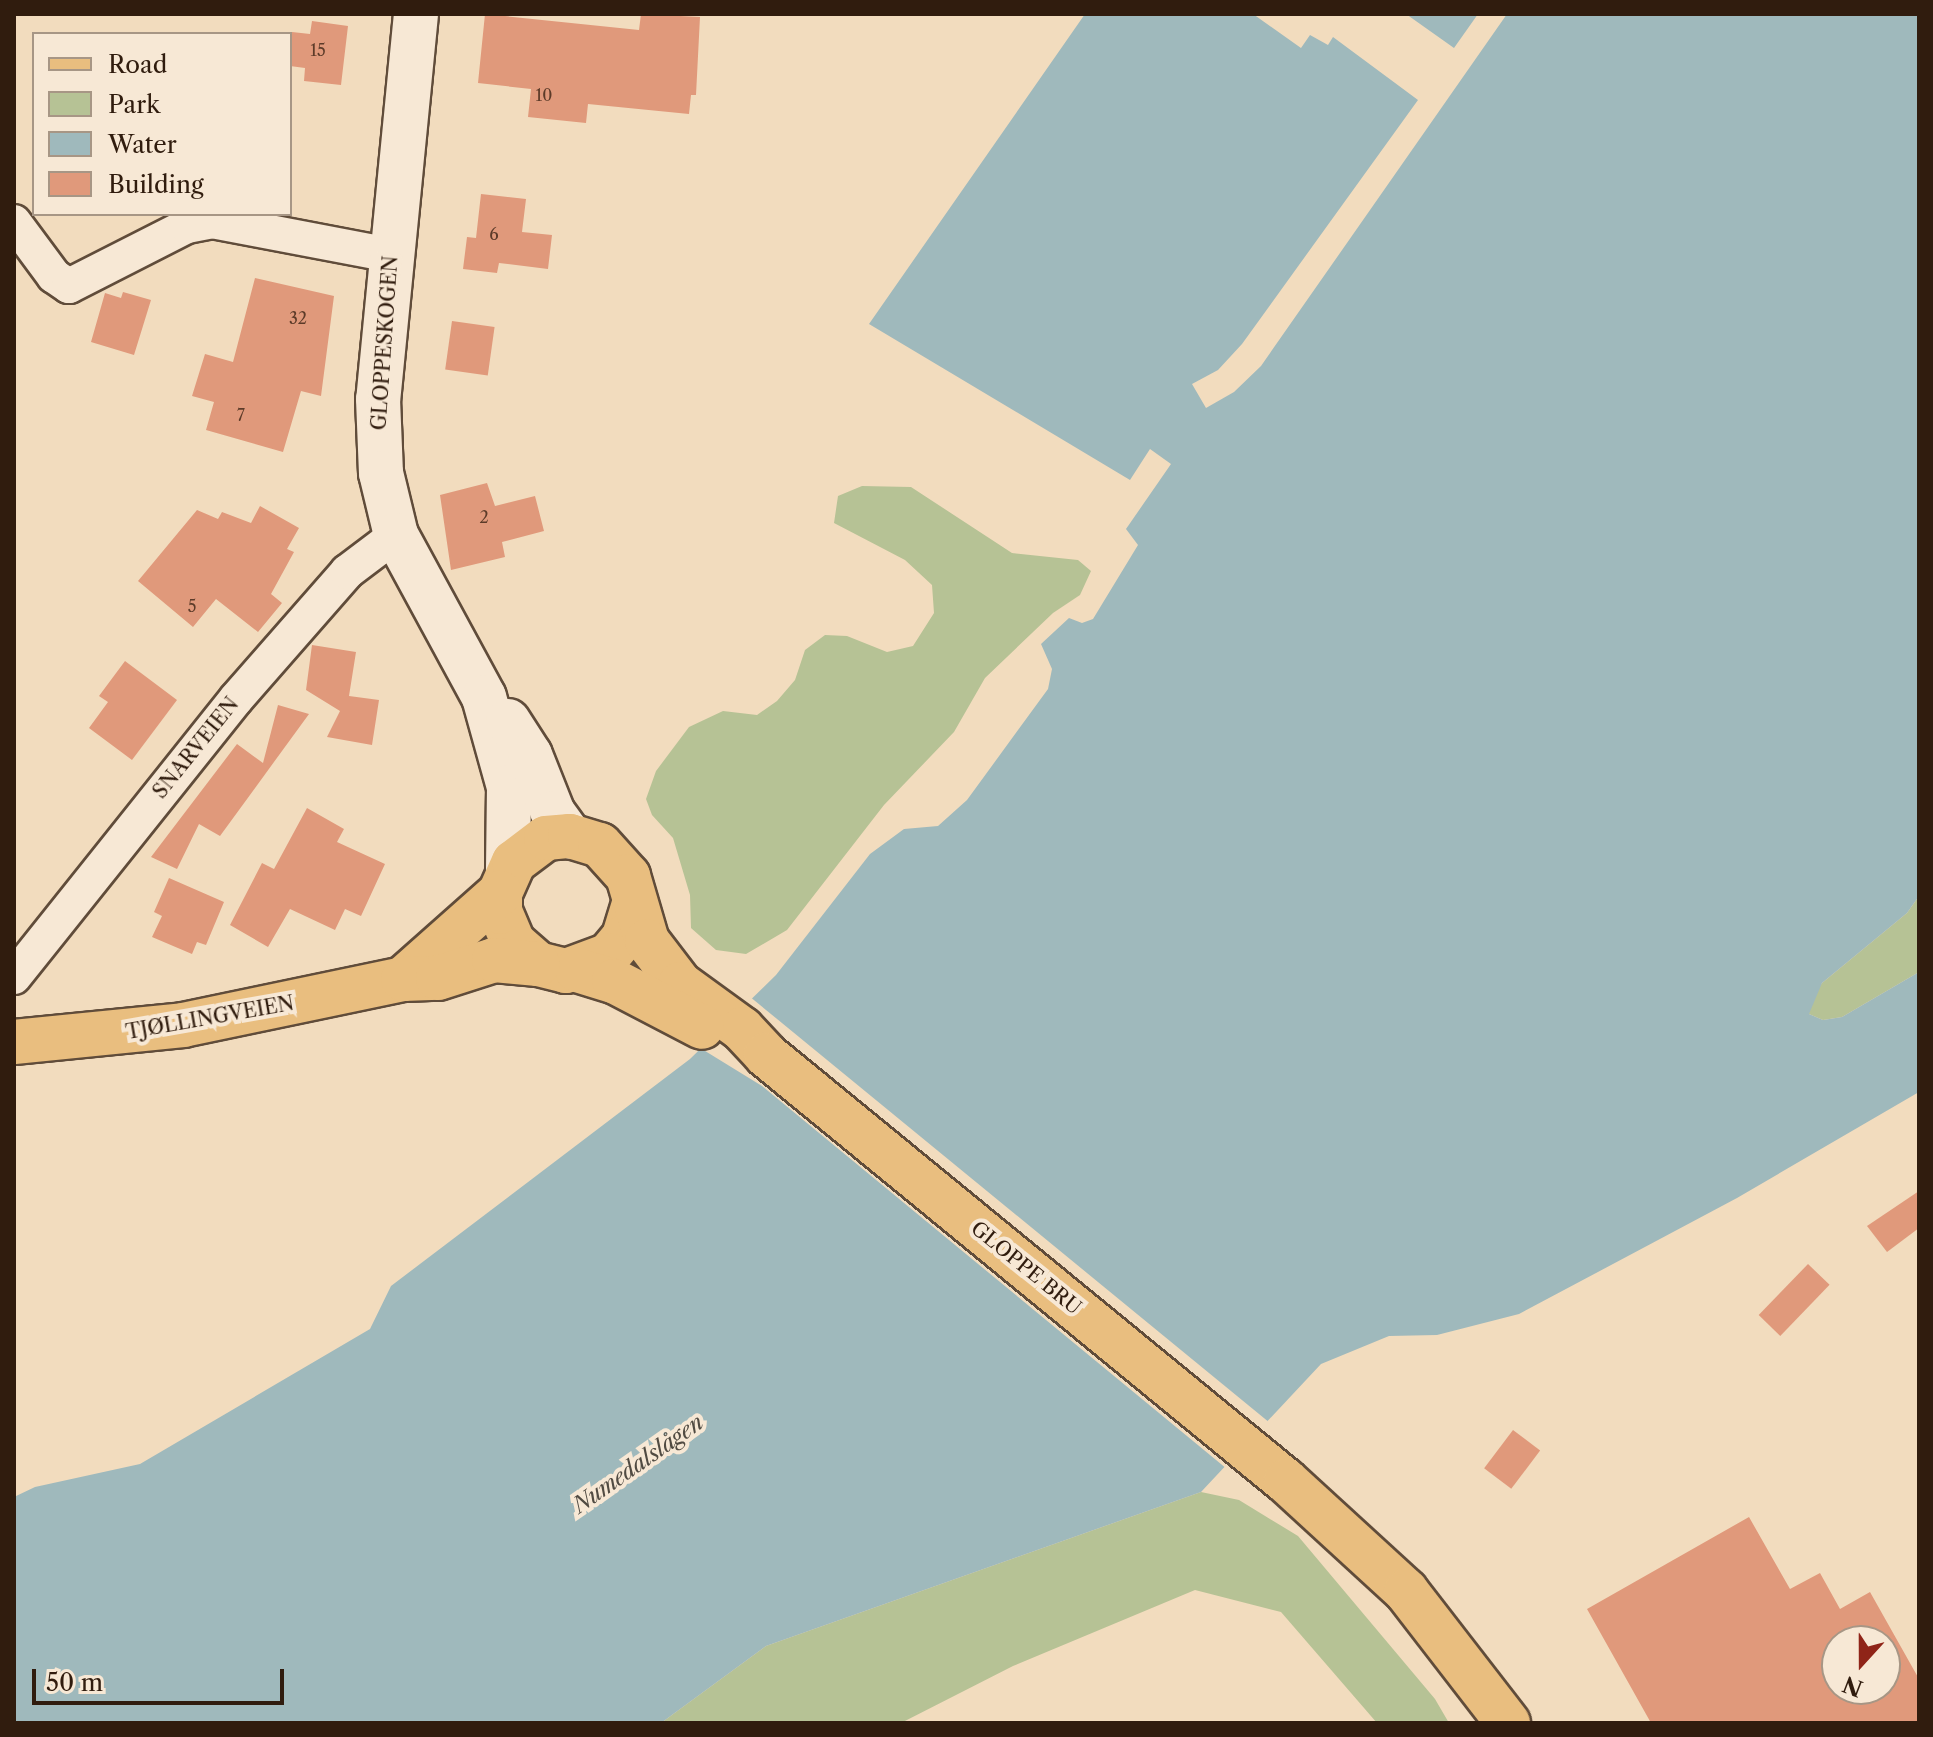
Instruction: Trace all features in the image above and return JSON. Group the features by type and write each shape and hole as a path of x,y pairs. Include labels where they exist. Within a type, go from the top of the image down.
{"main road":[{"name":"GLOPPESKOGEN","path":"416,14 390,255 378,439 388,513 396,535 484,697 509,787 504,882"},
{"name":"GLOPPESKOGEN","path":"484,697 514,728 553,813 570,836"},
{"path":"633,907 624,937 609,955 558,967 505,930 504,882 529,848 546,838 570,836 600,845 615,857 628,876 633,907 657,983"},
{"name":"TJØLLINGVEIEN","path":"403,979 504,882"},
{"name":"TJØLLINGVEIEN","path":"14,1042 183,1025 403,979 438,978 494,960 657,983"},
{"name":"GLOPPE BRU","path":"657,983 731,1044 766,1055 1286,1481 1406,1591 1503,1717"}],"street":[{"path":"14,222 54,276 69,286 187,226 212,221 390,255"},
{"name":"SNARVEIEN","path":"14,977 236,699 347,572 396,535"}],"green space":[{"path":"862,486 911,487 1012,553 1078,560 1091,571 1080,595 1053,613 985,678 954,732 884,805 787,930 746,954 716,950 691,928 690,895 673,838 652,815 646,799 656,771 689,727 723,711 757,715 777,701 795,680 805,650 825,635 847,636 887,652 913,646 934,613 932,585 905,560 834,523 838,496"},
{"path":"1919,896 1919,972 1842,1017 1823,1020 1809,1014 1810,1000 1822,983 1907,913"},
{"path":"1201,1492 1239,1500 1298,1536 1435,1699 1449,1723 1377,1723 1281,1612 1195,1590 1013,1666 901,1723 661,1723 766,1646"}],"water":[{"name":"Numedalslågen","path":"1085,14 1919,14 1919,896 1907,913 1822,983 1809,1014 1823,1020 1842,1017 1919,972 1919,1092 1737,1198 1519,1314 1437,1335 1389,1336 1321,1364 1201,1492 766,1646 661,1723 14,1723 14,1497 35,1487 140,1464 370,1329 391,1286 690,1059 776,975 870,854 904,829 938,826 967,800 1048,689 1052,669 1041,644 1069,618 1082,623 1093,619 1138,545 1126,529 1171,464 1150,449 1130,480 869,324"}],"pier":[{"path":"1253,14 1406,14 1454,48 1478,14 1507,14 1261,366 1234,392 1206,408 1192,384 1218,370 1242,344 1418,100 1333,37 1328,45 1310,35 1301,48"},
{"path":"749,996 1270,1423 1227,1469 762,1086 697,1046"}],"building":[{"path":"485,14 639,30 641,14 700,17 696,95 691,95 689,114 588,104 586,123 528,117 531,89 478,83"},
{"path":"312,21 348,26 341,85 304,81 305,68 292,66 292,32 310,34"},
{"path":"481,194 526,199 522,232 552,235 548,269 499,263 497,273 463,269 467,237 476,238"},
{"path":"255,278 334,296 321,396 301,391 283,452 206,430 214,402 192,396 205,354 233,362"},
{"path":"123,292 151,300 134,355 91,342 105,293 121,298"},
{"path":"452,321 495,327 488,376 445,370"},
{"path":"487,483 495,506 535,496 544,531 502,542 505,557 451,570 440,495"},
{"path":"260,506 299,528 287,549 294,552 271,594 282,603 258,632 216,599 193,627 138,581 197,510 218,519 222,512 251,523"},
{"path":"312,645 356,652 349,696 379,700 372,745 327,737 340,711 306,690"},
{"path":"125,661 177,700 132,760 89,728 108,702 99,696"},
{"path":"278,705 309,714 220,836 199,824 177,869 151,857 237,744 263,763"},
{"path":"307,808 344,829 337,842 385,864 361,916 345,909 335,930 290,909 268,947 230,925 262,863 274,869"},
{"path":"169,878 224,902 206,945 197,942 192,954 152,937 162,916 154,912"},
{"path":"1919,1191 1919,1228 1887,1252 1867,1226"},
{"path":"1808,1264 1830,1285 1780,1336 1759,1315"},
{"path":"1513,1430 1540,1450 1511,1489 1484,1468"},
{"path":"1749,1517 1790,1589 1820,1573 1840,1609 1870,1592 1889,1625 1821,1625 1821,1705 1901,1705 1901,1647 1919,1679 1919,1723 1651,1723 1587,1609"}]}
